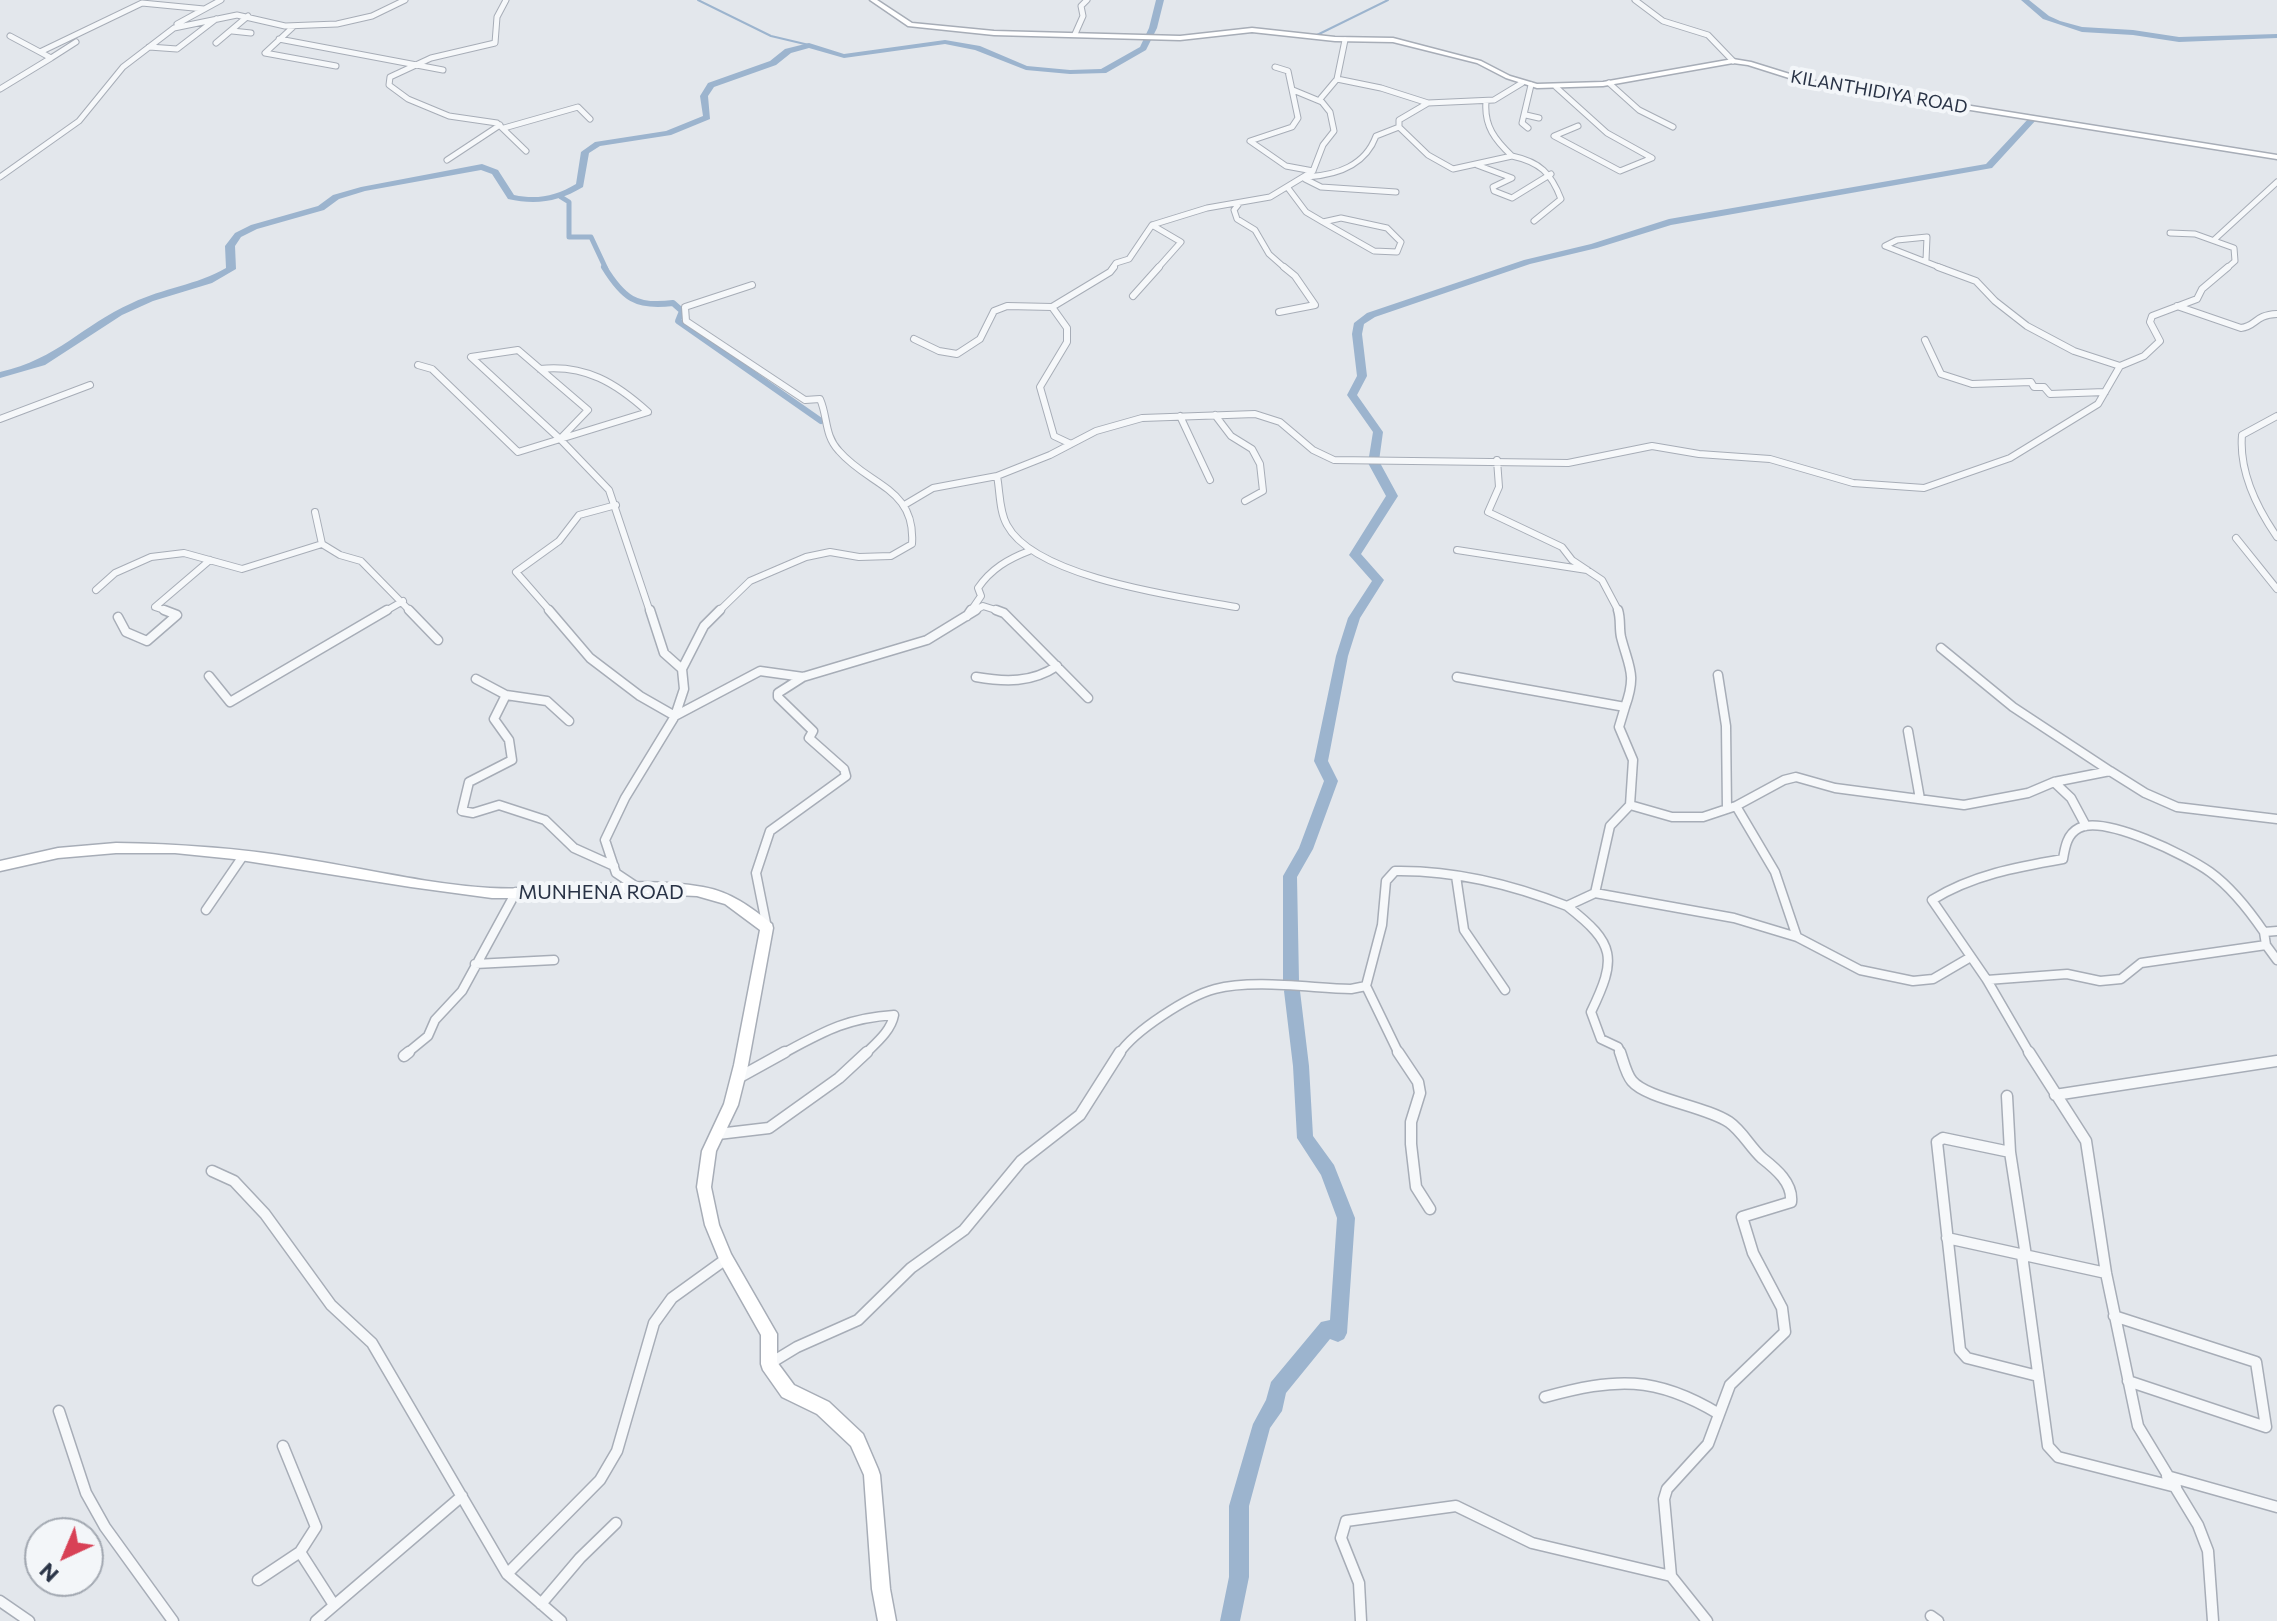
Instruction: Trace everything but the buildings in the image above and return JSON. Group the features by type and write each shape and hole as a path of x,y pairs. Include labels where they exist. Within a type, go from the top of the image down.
{"street":[{"path":"0,177 79,121 123,67 174,28 221,0"},
{"path":"174,28 220,16 248,16 293,27 347,23 372,16 405,0"},
{"path":"506,0 497,10 495,43 420,64 390,77 389,85 408,99 449,116 502,126 526,151"},
{"name":"KILANTHIDIYA ROAD","path":"873,0 901,22 919,27 994,33 1155,38 1252,30 1345,40 1405,42 1479,62 1522,83 1556,87 1609,83 1733,61 1808,82 2277,157"},
{"path":"1075,34 1083,16 1081,6 1087,0"},
{"path":"1635,0 1663,21 1708,35 1733,61"},
{"path":"40,52 142,3 204,9"},
{"path":"149,47 177,49 220,16"},
{"path":"216,43 248,16"},
{"path":"293,27 265,53 336,66"},
{"path":"232,31 251,33"},
{"path":"10,36 51,58"},
{"path":"279,39 443,70"},
{"path":"1321,98 1337,79 1345,40"},
{"path":"0,89 76,42"},
{"path":"1275,67 1288,71 1298,118 1292,127 1250,141 1286,166 1313,171"},
{"path":"1337,79 1381,88 1428,103 1486,102 1522,83"},
{"path":"1609,83 1639,110 1673,127"},
{"path":"1528,128 1522,123 1531,85"},
{"path":"1556,87 1607,133 1652,158 1620,171 1554,136 1578,126"},
{"path":"914,339 939,351 957,354 980,339 994,311 1007,306 1052,307 1063,297 1110,272 1116,263 1129,259 1152,225 1207,208 1270,197 1306,178 1313,171 1323,145 1334,131 1331,112 1321,98 1293,90"},
{"path":"1486,102 1483,120 1492,137 1512,156"},
{"path":"1428,103 1399,120 1399,127 1445,167 1453,169 1512,156 1526,158 1551,174 1561,199 1534,221"},
{"path":"447,160 502,126 578,107 590,119"},
{"path":"1526,115 1539,118"},
{"path":"1306,178 1328,177 1363,159 1373,150 1376,136 1399,127"},
{"path":"1475,164 1512,178 1493,187 1494,191 1512,198 1551,174"},
{"path":"1306,178 1321,187 1396,192"},
{"path":"2215,239 2277,182"},
{"path":"1288,188 1306,212 1322,222 1374,251 1397,252 1401,242 1387,228 1341,218 1322,222"},
{"path":"1239,204 1234,210 1237,219 1255,230 1269,254 1295,276 1315,305 1279,312"},
{"path":"1133,296 1181,242 1152,225"},
{"path":"906,504 933,488 997,476 1096,431 1142,418 1255,414 1280,422 1313,450 1334,460 1568,463 1652,446 1699,454 1770,459 1853,483 1924,488 2010,458 2098,404 2120,366 2144,356 2160,341 2150,319 2197,299 2202,289 2235,261 2234,248 2215,239 2198,233 2170,233"},
{"path":"1926,260 1927,237 1897,240 1885,246 1976,281 1995,301 2027,326 2066,347 2120,366"},
{"path":"638,888 616,873 605,840 625,798 675,716 684,689 682,669 704,626 750,581 806,557 830,552 859,557 891,556 912,544 916,531 906,504 847,459 828,436 820,399 805,400 686,321 685,307 700,299 752,285"},
{"path":"2177,306 2241,328 2248,327 2261,315 2277,314"},
{"path":"1052,307 1067,328 1067,342 1040,387 1054,436 1071,444"},
{"path":"1925,340 1941,374 1947,378 1983,384 2031,382 2034,387 2044,387 2050,394 2105,392"},
{"path":"560,439 588,410 518,350 471,357 560,439 609,490 664,653 682,669"},
{"path":"418,365 432,369 518,452 648,412 620,386 589,373 563,365 540,369"},
{"path":"0,419 90,385"},
{"path":"1215,415 1231,436 1252,449 1260,464 1263,491 1245,501"},
{"path":"1180,416 1210,480"},
{"path":"2277,416 2242,435 2239,446 2268,526 2277,537"},
{"path":"1497,460 1500,490 1488,512 1562,547 1572,560 1602,580 1620,614 1620,634 1632,667 1633,686 1617,725 1618,733 1633,759 1630,805 1610,826 1595,893"},
{"path":"997,476 1008,527 1029,551 1085,573 1236,607"},
{"path":"616,505 579,515 559,541 516,572 590,658 640,696 675,716"},
{"path":"315,512 322,544 340,555 361,561 438,640"},
{"path":"2236,538 2277,589"},
{"path":"96,590 115,573 151,557 184,553 242,569 322,544"},
{"path":"1457,550 1592,571"},
{"path":"964,620 981,596 978,588 984,579 1003,561 1029,551"},
{"path":"118,617 126,632 147,641 177,615 155,607 210,560"},
{"path":"209,676 230,702 403,601"},
{"path":"887,1621 881,1589 872,1475 857,1440 823,1408 788,1391 769,1364 769,1334 726,1259 712,1225 704,1187 709,1151 731,1105 767,928 756,873 770,831 846,776 844,769 809,738 813,731 778,697 778,693 803,677 927,640 983,606 1004,613 1088,698"},
{"path":"1941,648 2013,707 2145,793 2177,807 2277,819"},
{"path":"976,677 1022,680 1046,674 1057,666"},
{"path":"675,716 760,671 803,677"},
{"path":"1718,675 1726,726 1732,808 1775,872 1797,937"},
{"path":"1457,677 1625,707"},
{"path":"476,679 506,695 547,701 569,721"},
{"path":"506,695 494,719 509,740 512,760 508,765 486,771 469,782 462,811 473,813 499,805 545,820 574,848 614,866"},
{"path":"1908,731 1920,799"},
{"path":"1630,805 1691,819 1732,808 1784,780 1796,777 1835,788 1964,805 2028,793 2054,782 2110,771"},
{"path":"2054,782 2071,798 2086,826"},
{"path":"2213,1621 2208,1551 2198,1525 2138,1426 2106,1273 2086,1141 1987,980 1932,900 1947,889 1993,872 2063,859 2063,842 2068,833 2102,824 2121,829 2206,869 2227,886 2264,932 2266,945 2277,960"},
{"name":"MUNHENA ROAD","path":"0,866 35,855 144,849 243,856 471,891 679,889 720,896 747,910 767,928"},
{"path":"206,910 243,856"},
{"path":"1430,1209 1416,1187 1411,1144 1411,1122 1420,1093 1418,1082 1402,1060 1366,986 1382,925 1386,881 1395,871 1415,870 1456,876 1535,893 1567,906 1595,928 1607,952 1608,975 1591,1012 1601,1039 1618,1047 1632,1081 1651,1092 1676,1097 1731,1123 1760,1156 1777,1169 1792,1193 1791,1202 1742,1217 1753,1253 1782,1308 1785,1332 1730,1385 1708,1444 1667,1489 1664,1499 1671,1576 1707,1621"},
{"path":"1456,876 1464,930 1505,990"},
{"path":"404,1056 428,1036 435,1020 462,991 516,892"},
{"path":"1567,906 1595,893 1734,918 1797,937 1860,970 1913,981 1933,979 1969,958"},
{"path":"2264,932 2277,931"},
{"path":"1987,980 2067,974 2100,981 2121,979 2141,963 2266,945"},
{"path":"475,964 554,960"},
{"path":"769,1364 797,1347 858,1320 911,1268 964,1230 1021,1161 1080,1115 1127,1042 1158,1018 1214,989 1286,986 1351,989 1366,986"},
{"path":"718,1134 769,1128 839,1078 879,1041 894,1020 894,1015 860,1017 826,1030 737,1078"},
{"path":"2055,1095 2277,1061"},
{"path":"2007,1096 2010,1152 2048,1446 2058,1457 2176,1487"},
{"path":"2010,1152 1943,1138 1937,1142 1960,1350 1967,1358 2038,1376"},
{"path":"212,1171 234,1181 265,1214 331,1305 372,1343 507,1574 561,1621"},
{"path":"1947,1238 2106,1273"},
{"path":"507,1574 600,1480 617,1451 654,1323 672,1298 726,1259"},
{"path":"2114,1316 2256,1362 2266,1427 2128,1381"},
{"path":"1545,1397 1596,1382 1629,1380 1672,1388 1694,1397 1719,1414"},
{"path":"59,1411 86,1493 105,1527 173,1621"},
{"path":"258,1580 300,1552 316,1527 283,1446"},
{"path":"2167,1476 2277,1507"},
{"path":"316,1621 462,1496"},
{"path":"1361,1621 1359,1583 1341,1538 1346,1521 1456,1506 1532,1543 1671,1576"},
{"path":"541,1604 580,1558 616,1523"},
{"path":"300,1552 334,1605"},
{"path":"0,1601 29,1621"}],"waterway":[{"path":"698,0 771,36 809,45"},
{"path":"0,375 42,363 137,304 220,275 231,269 230,246 238,235 254,227 321,208 336,197 482,167 495,172 511,197 530,200 555,197 580,185 585,152 598,144 668,133 707,117 704,96 711,85 773,63 788,51 809,45 844,56 945,42 977,48 1026,68 1103,71 1143,48 1153,28 1160,0"},
{"path":"1317,35 1388,0"},
{"path":"2025,0 2046,17 2082,30 2179,40 2277,36"},
{"path":"1374,460 1378,432 1352,395 1362,376 1357,334 1359,323 1371,315 1527,262 1594,246 1669,222 1989,166 2032,120"},
{"path":"561,197 569,202 569,237 591,237 606,269"},
{"path":"604,267 624,293 632,298 649,304 673,303 682,311 678,321 821,421"},
{"path":"1291,981 1290,876 1306,849 1331,781 1321,761 1342,656 1354,618 1378,580 1355,555 1392,496 1374,463"},
{"path":"1230,1621 1239,1577 1239,1506 1262,1424 1275,1404 1278,1389 1327,1328 1338,1333 1346,1218 1328,1171 1305,1138 1292,991"}]}
